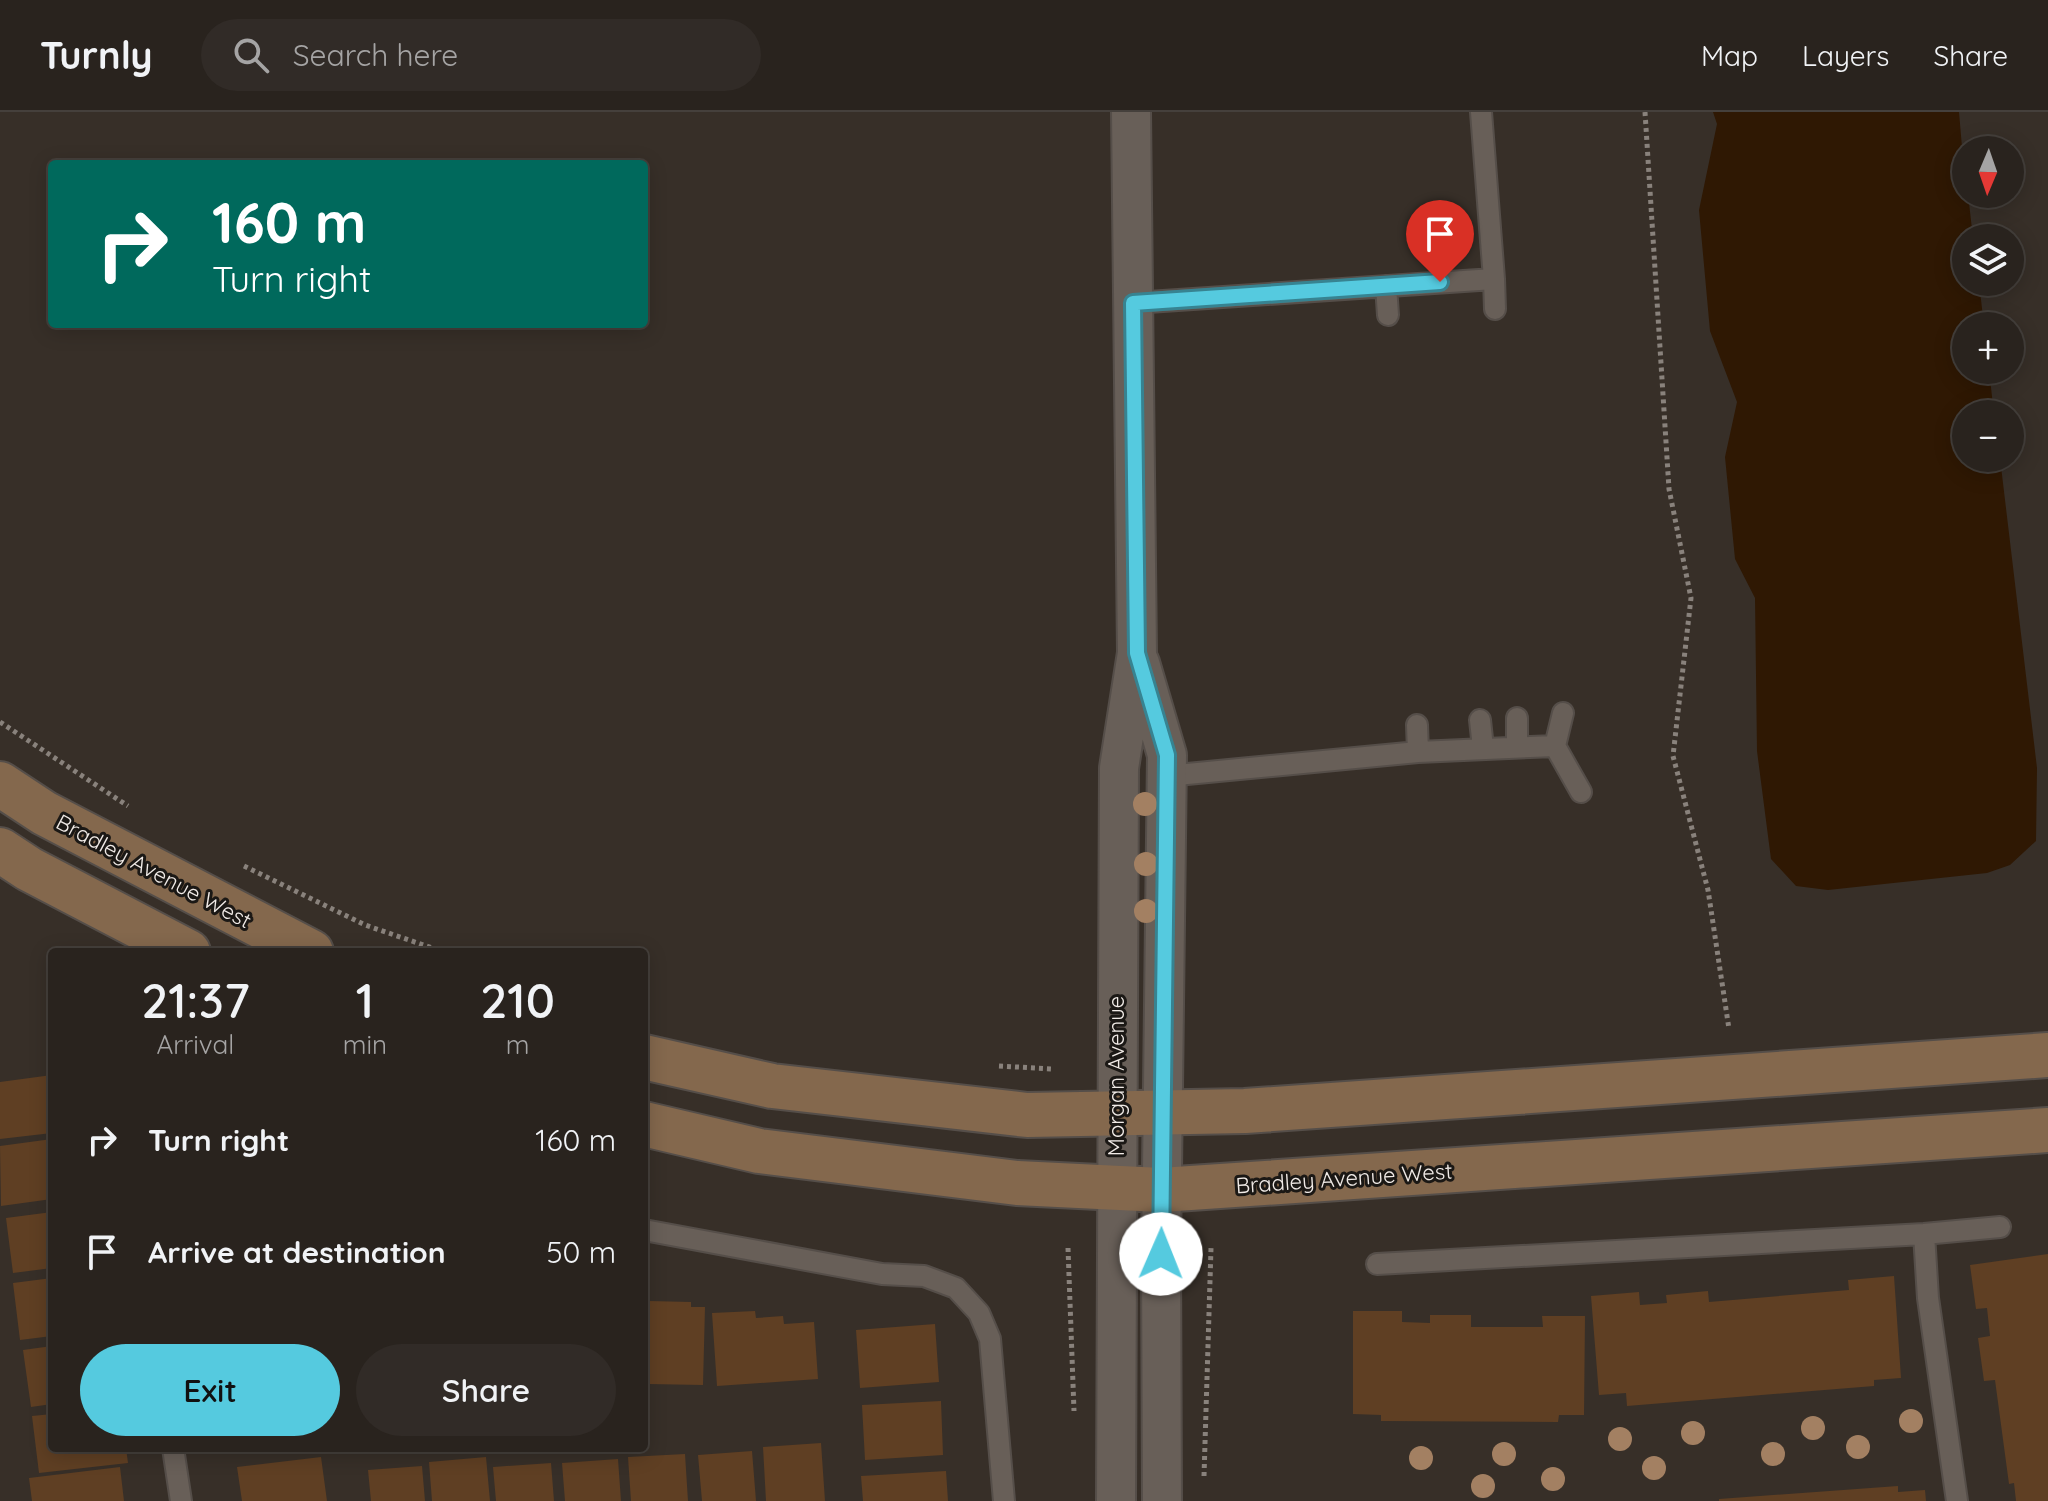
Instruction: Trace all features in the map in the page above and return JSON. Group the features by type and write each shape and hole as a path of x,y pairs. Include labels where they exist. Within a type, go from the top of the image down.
{"main road":[{"name":"Bradley Avenue West","path":"0,784 44,813 303,948"},
{"path":"0,850 29,869 180,948"},
{"path":"648,1058 772,1086 1027,1115 1116,1093 1162,1113 1245,1111 2048,1055"},
{"name":"Bradley Avenue West","path":"648,1125 759,1151 1017,1183 1115,1190 1161,1190 2048,1130"}],"street":[{"name":"Morgan Avenue","path":"1116,1501 1119,768 1137,653 1131,112"},
{"name":"Morgan Avenue","path":"1137,653 1167,755 1161,1190 1162,1501"}],"lane":[{"path":"1481,112 1495,309"},
{"path":"1133,303 1494,279"},
{"path":"1386,286 1388,315"},
{"path":"1563,713 1555,746 1581,792"},
{"path":"1517,718 1517,747"},
{"path":"1480,720 1483,748"},
{"path":"1417,725 1418,752"},
{"path":"1166,776 1418,752 1555,746"},
{"path":"1377,1264 1924,1234 2000,1227"},
{"path":"648,1231 882,1274 924,1276 956,1288 979,1313 990,1339 1004,1501"},
{"path":"1924,1234 1928,1298 1957,1501"},
{"path":"174,1452 181,1501"}],"path":[{"path":"1645,112 1669,489 1691,598 1673,756 1708,890 1729,1029"},
{"path":"0,722 138,812"},
{"path":"236,862 365,925 432,948"},
{"path":"984,1065 1116,1093"},
{"path":"1068,1248 1075,1422"},
{"path":"1204,1485 1211,1248"}],"shaded area":[{"path":"1713,112 1959,112 1961,136 1952,136 1952,208 1970,208 1971,224 1952,224 1952,296 1981,296 1982,312 1952,312 1952,384 1991,384 1992,400 1952,400 1952,472 2002,472 2037,768 2036,841 2010,865 1987,873 1828,890 1796,886 1771,859 1757,751 1755,598 1735,559 1725,457 1737,402 1710,331 1699,210 1717,124"}],"building":[{"path":"48,1076 48,1133 0,1139 0,1082"},
{"path":"48,1140 48,1200 1,1206 0,1146"},
{"path":"48,1213 48,1269 13,1273 6,1218"},
{"path":"2048,1254 2048,1501 2016,1501 2014,1483 2009,1484 1995,1380 1984,1381 1978,1338 1990,1336 1987,1308 1976,1309 1970,1265"},
{"path":"1894,1276 1901,1378 1874,1380 1874,1386 1627,1406 1626,1393 1599,1395 1591,1296 1639,1292 1640,1305 1667,1303 1666,1295 1708,1291 1709,1302 1849,1290 1848,1280"},
{"path":"48,1279 48,1336 20,1340 13,1283"},
{"path":"649,1301 691,1302 691,1307 705,1307 703,1385 648,1384"},
{"path":"755,1311 756,1318 783,1316 784,1324 814,1322 818,1379 717,1386 712,1313"},
{"path":"1353,1311 1402,1311 1402,1322 1430,1323 1430,1315 1471,1315 1471,1327 1543,1327 1542,1316 1585,1316 1584,1415 1559,1415 1558,1422 1381,1421 1381,1415 1353,1414"},
{"path":"935,1324 939,1382 860,1388 856,1330"},
{"path":"48,1347 48,1405 31,1407 23,1350"},
{"path":"941,1401 943,1455 865,1460 862,1405"},
{"path":"48,1414 48,1452 127,1452 128,1463 39,1473 32,1416"},
{"path":"821,1443 825,1501 766,1501 763,1447"},
{"path":"752,1451 756,1501 702,1501 698,1455"},
{"path":"685,1454 688,1501 631,1501 628,1457"},
{"path":"321,1457 327,1501 242,1501 237,1467"},
{"path":"486,1457 490,1501 432,1501 429,1462"},
{"path":"618,1459 621,1501 565,1501 562,1463"},
{"path":"551,1463 554,1501 496,1501 493,1467"},
{"path":"422,1466 425,1501 371,1501 368,1470"},
{"path":"120,1467 124,1501 32,1501 29,1478"},
{"path":"946,1471 948,1501 863,1501 861,1476"},
{"path":"1898,1486 1898,1492 1925,1490 1926,1501 1719,1501 1719,1499"}],"route":[{"path":"1161,1254 1167,755 1137,653 1133,303 1440,282"}]}
